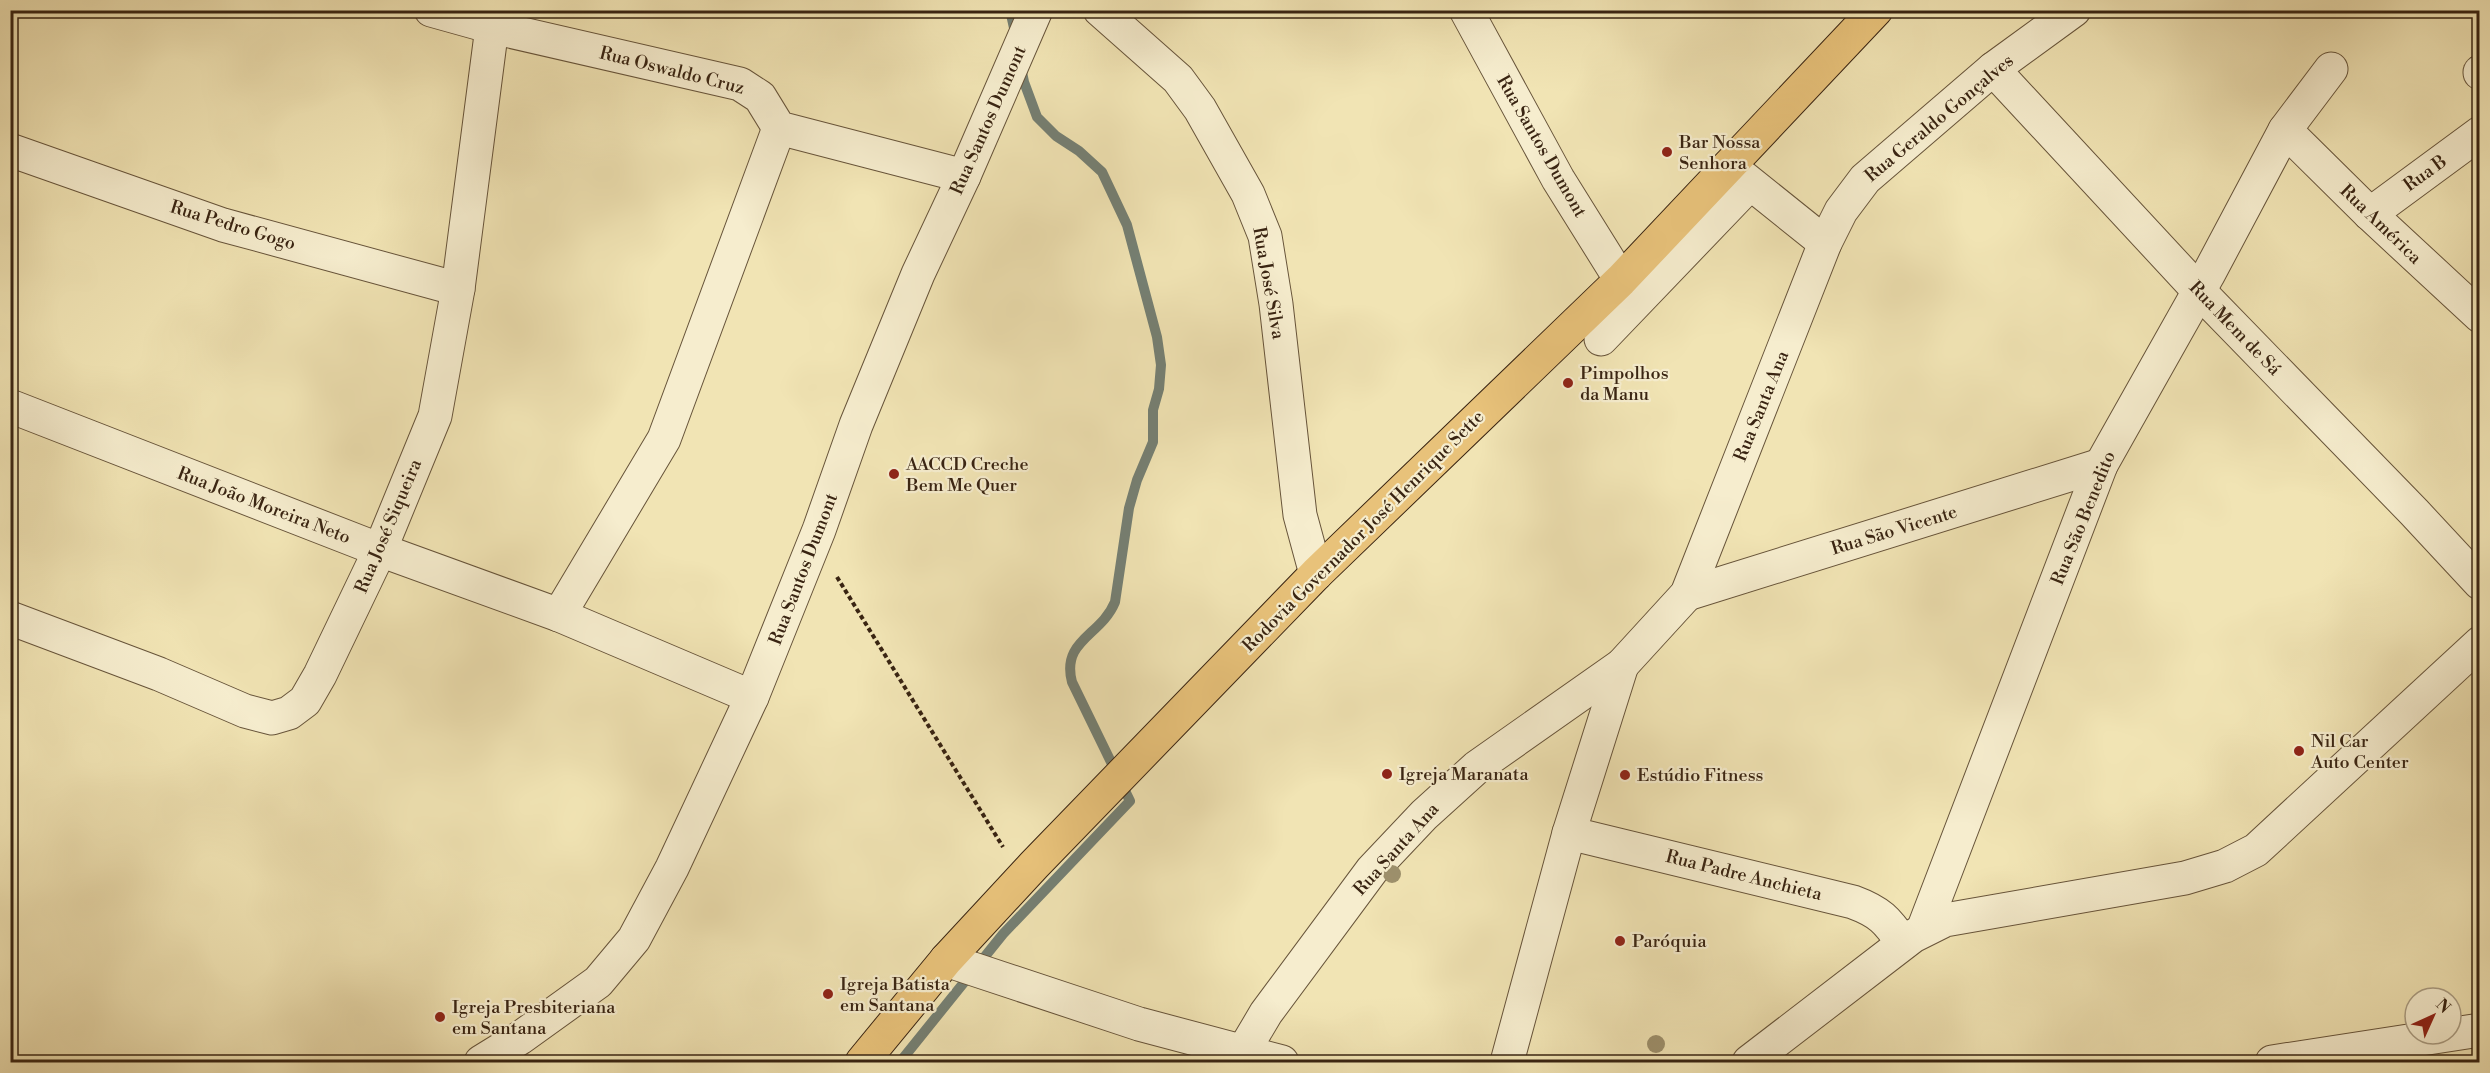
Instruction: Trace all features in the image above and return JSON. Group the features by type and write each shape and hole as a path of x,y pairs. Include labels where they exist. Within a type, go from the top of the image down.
{"main road":[{"name":"Rodovia Governador José Henrique Sette","path":"862,1062 946,960 1034,865 1316,574 1620,280 1735,179 1876,10"}],"street":[{"name":"Rua Oswaldo Cruz","path":"431,10 492,27 740,84 760,97 779,128"},
{"name":"Rua Santos Dumont","path":"481,1062 520,1038 598,982 634,939 677,858 752,697 909,296 1036,10"},
{"name":"Rua José Silva","path":"1100,10 1178,79 1194,101 1248,194 1265,236 1276,304 1299,515 1316,574"},
{"name":"Rua Santos Dumont","path":"1466,10 1558,179 1620,280"},
{"name":"Rua Geraldo Gonçalves","path":"1825,243 1841,211 1865,179 1993,69 2074,10"},
{"name":"Rua José Siqueira","path":"10,618 159,674 244,711 273,718 289,713 304,701 320,675 380,550 435,416 458,289 492,27"},
{"name":"Rua Mem de Sá","path":"1993,69 2199,291 2480,583"},
{"name":"Rua São Benedito","path":"1913,937 2101,465 2199,291 2285,130 2331,69"},
{"path":"559,615 664,439 779,128 964,176"},
{"name":"Rua América","path":"2285,130 2370,214 2480,316"},
{"name":"Rua B","path":"2370,214 2480,133"},
{"name":"Rua Pedro Gogo","path":"10,150 223,225 458,289"},
{"path":"1601,339 1735,179 1825,243"},
{"name":"Rua Santa Ana","path":"1240,1057 1266,1013 1372,870 1424,815 1477,767 1622,665 1687,594 1825,243"},
{"name":"Rua João Moreira Neto","path":"10,406 380,550 559,615 752,697"},
{"name":"Rua São Vicente","path":"1687,594 2101,465"},
{"path":"1749,1062 1913,937 1945,920 2185,878 2236,860 2256,849 2480,643"},
{"name":"Rua Santa Ana","path":"1507,1062 1569,832 1622,665"},
{"name":"Rua Padre Anchieta","path":"1569,832 1853,902 1872,909 1913,937"},
{"path":"946,960 1240,1057 1282,1062"},
{"path":"2272,1062 2480,1030"}],"path":[{"path":"832,568 1007,852"}],"waterway":[{"path":"1010,10 1016,37"},
{"path":"900,1062 1003,934 1130,801 1072,682 1070,668 1077,647 1101,623 1115,602 1129,508 1137,480 1153,442 1153,410 1159,389 1161,365 1157,337 1127,225 1102,172 1079,151 1056,136 1037,117 1021,67"}],"place":[{"name":"Bar Nossa Senhora","path":"1667,152"},
{"name":"Pimpolhos da Manu","path":"1568,383"},
{"name":"AACCD Creche Bem Me Quer","path":"894,474"},
{"name":"Nil Car Auto Center","path":"2299,751"},
{"name":"Igreja Maranata","path":"1387,774"},
{"name":"Estúdio Fitness","path":"1625,775"},
{"name":"Paróquia","path":"1620,941"},
{"name":"Igreja Batista em Santana","path":"828,994"},
{"name":"Igreja Presbiteriana em Santana","path":"440,1017"}]}
